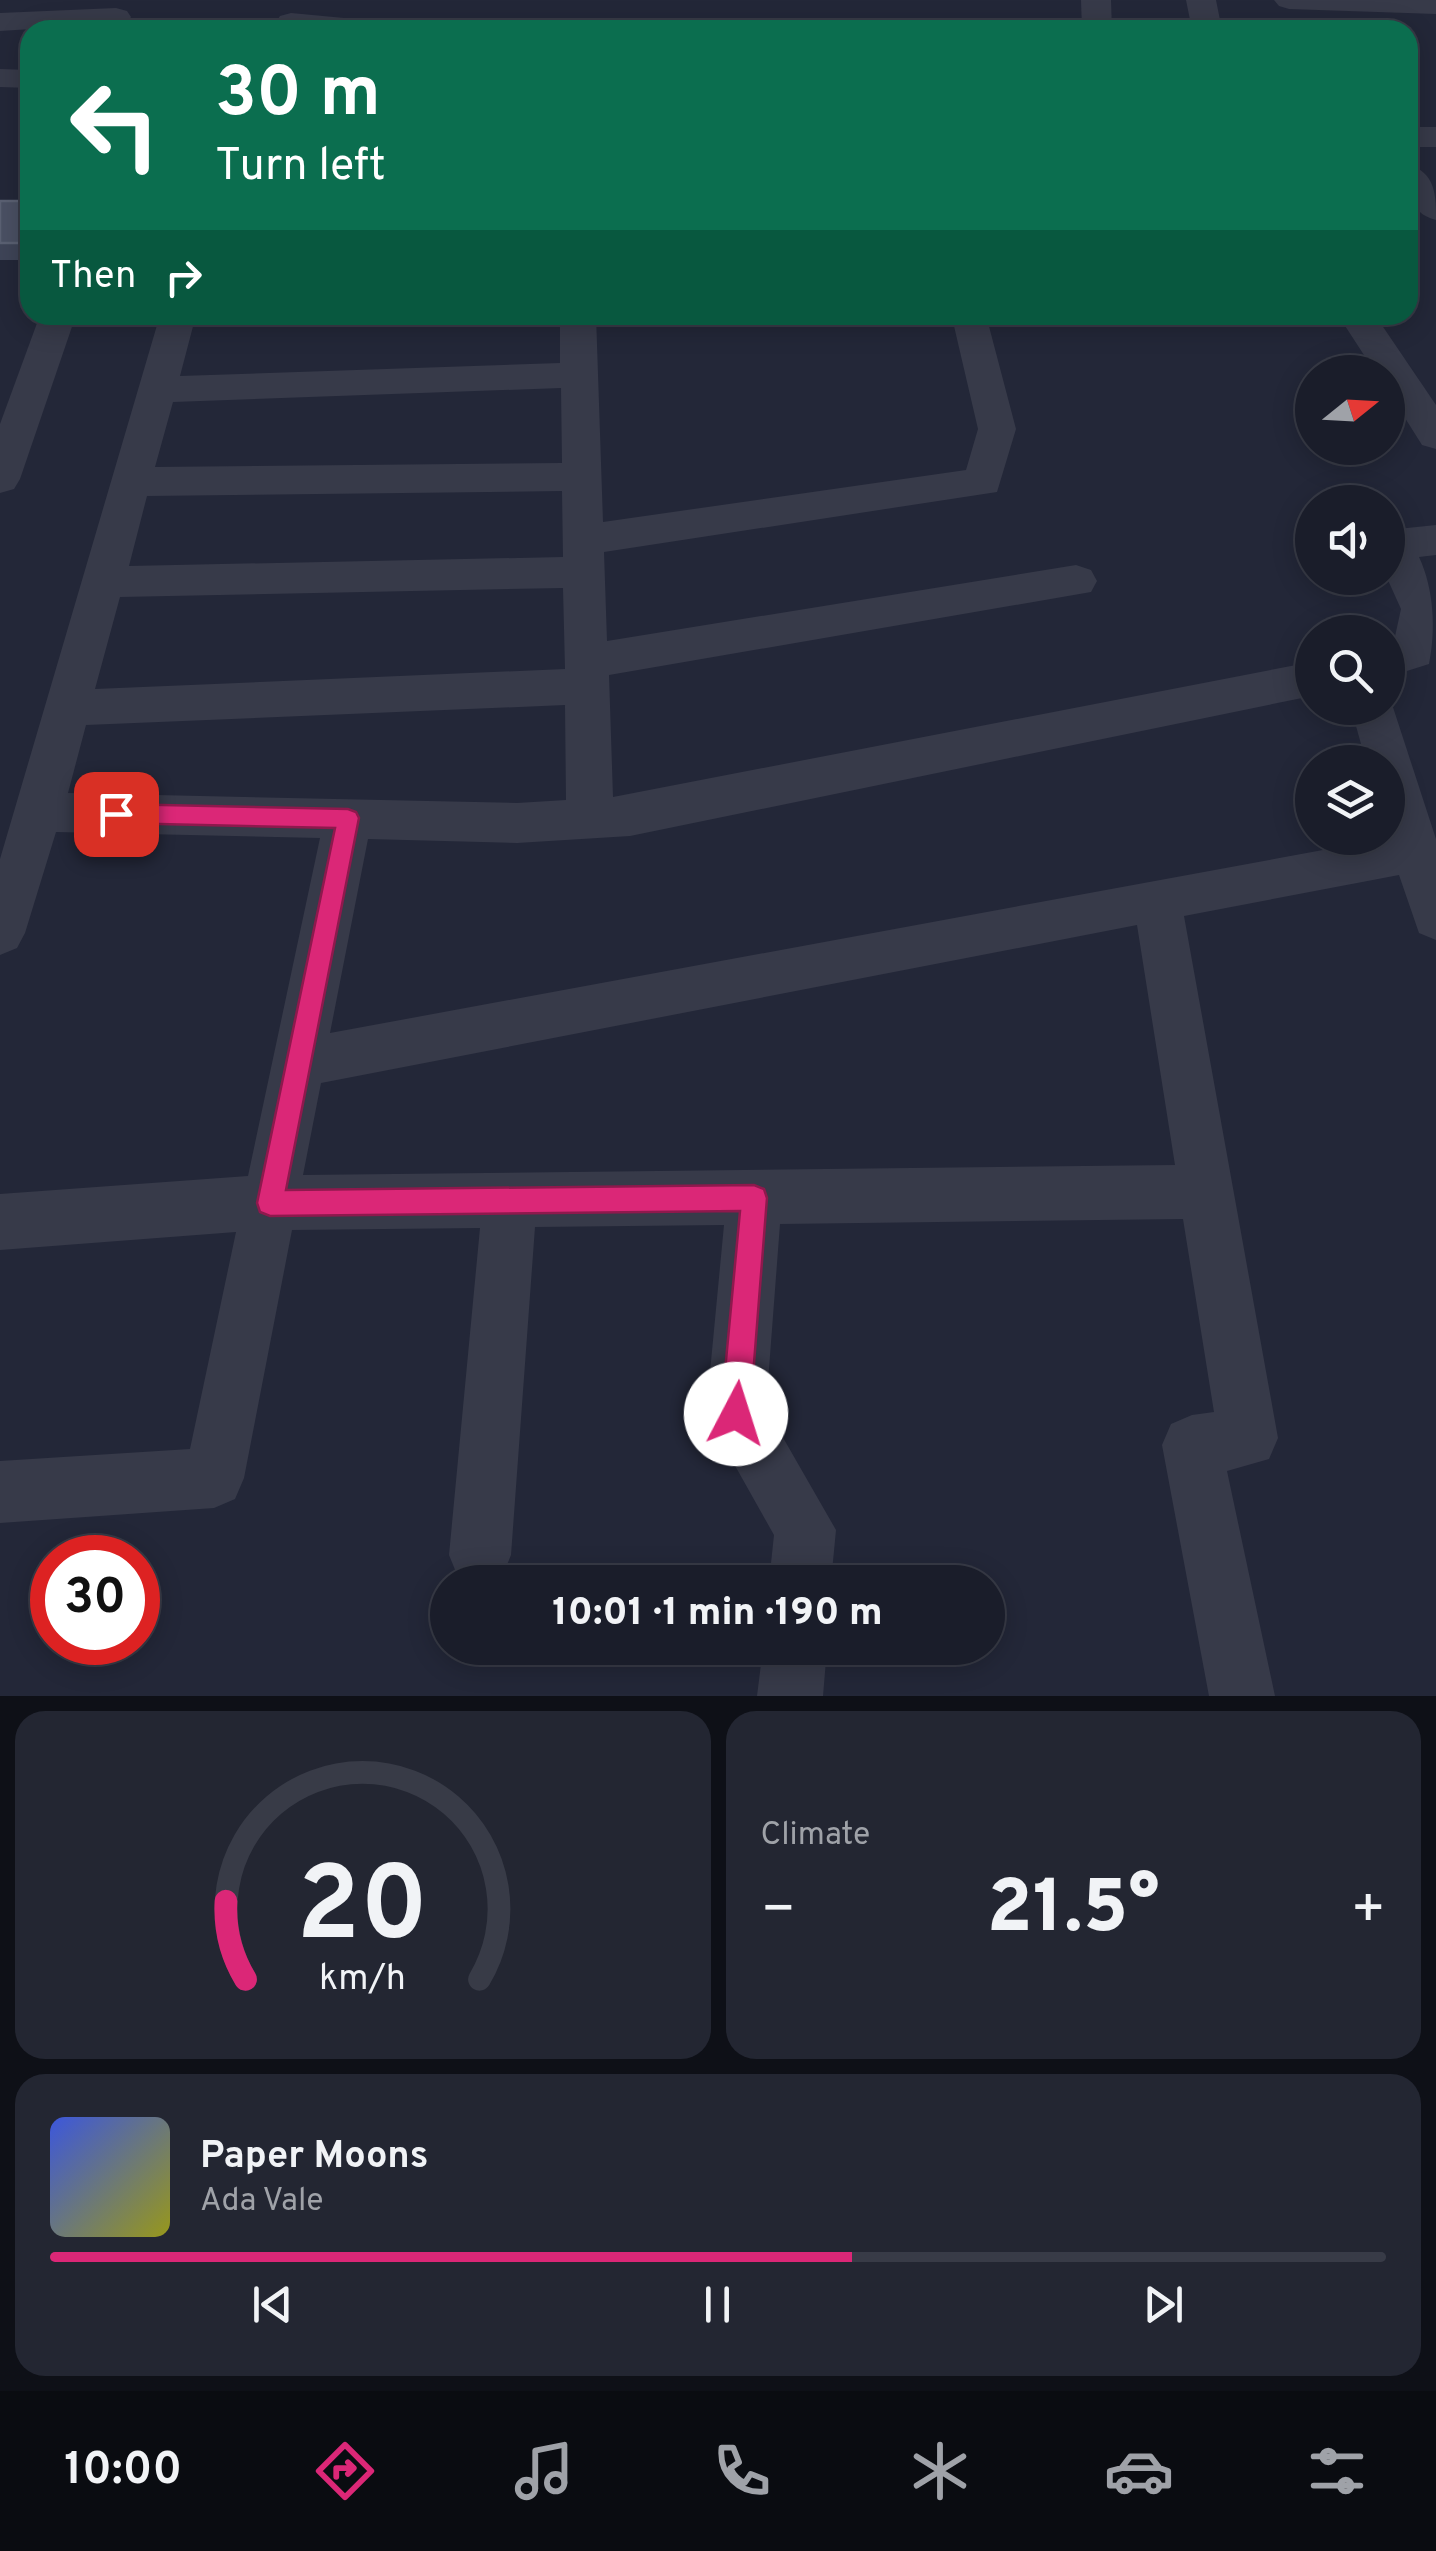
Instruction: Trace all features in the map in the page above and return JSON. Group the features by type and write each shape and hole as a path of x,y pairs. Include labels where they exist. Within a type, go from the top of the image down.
{"street":[{"path":"1288,0 1436,4"},
{"path":"39,20 116,16"},
{"path":"1418,188 1436,210"},
{"path":"0,480 8,434 54,325"},
{"path":"0,933 39,812 175,325"},
{"path":"578,325 590,818"},
{"path":"103,582 584,556 982,482 997,428 972,325"},
{"path":"1363,325 1436,435"},
{"path":"157,390 580,375"},
{"path":"132,482 582,477"},
{"path":"1405,655 1414,652 1422,608 1392,544 1436,540"},
{"path":"68,708 587,673 1076,581"},
{"path":"39,812 517,823 630,816 1295,682"},
{"path":"1378,725 1436,918"},
{"path":"0,1492 214,1478 348,818"},
{"path":"298,1063 1416,851"},
{"path":"1157,901 1248,1438 1192,1446 1242,1696"},
{"path":"0,1222 270,1203 1206,1192"},
{"path":"754,1198 736,1414 805,1530 802,1565"},
{"path":"480,1556 510,1200"},
{"path":"790,1696 793,1665"}],"building":[{"path":"0,201 20,201 20,243 0,243"}],"route":[{"path":"116,814 348,818 270,1203 754,1198 736,1414"}]}
